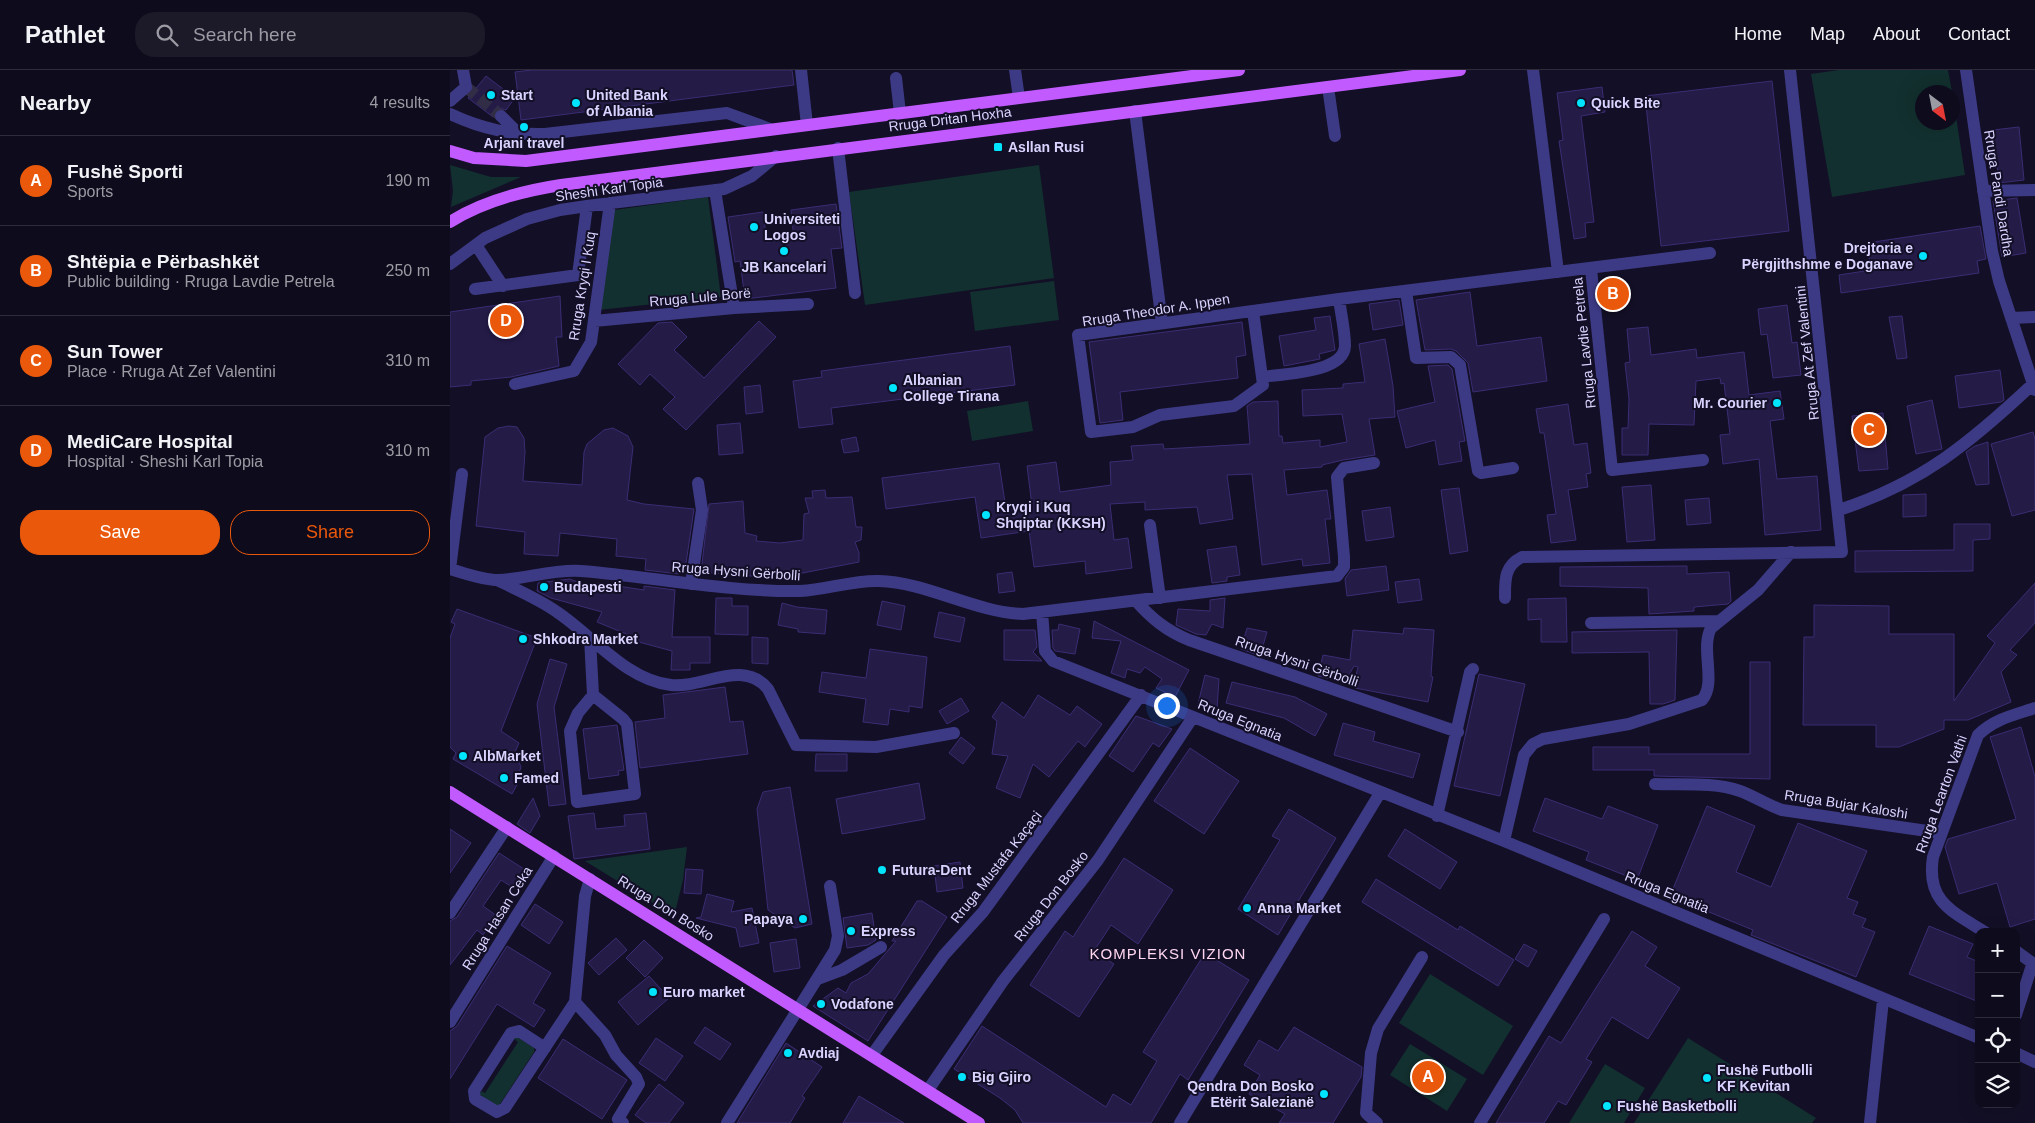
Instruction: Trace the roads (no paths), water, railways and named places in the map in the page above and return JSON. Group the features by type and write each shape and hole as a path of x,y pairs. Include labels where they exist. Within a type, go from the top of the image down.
{"main road":[{"name":"Rruga Dritan Hoxha","path":"450,151 474,158 526,161 1239,70"},
{"name":"Rruga Dritan Hoxha","path":"450,222 505,197 529,190 838,148 1460,70"},
{"name":"Rruga Don Bosko","path":"450,793 554,856 979,1123"}],"street":[{"path":"450,101 466,87 464,70"},
{"path":"801,70 808,125"},
{"path":"1015,70 1018,98"},
{"name":"Rruga Lavdie Petrela","path":"1533,70 1558,272 1591,269 1612,470 1703,460"},
{"name":"Rruga At Zef Valentini","path":"1505,598 1506,573 1514,561 1522,557 1842,552 1839,510 1790,70"},
{"name":"Rruga Pandi Dardha","path":"1839,510 1874,498 1938,465 2034,387 2011,318 1992,251 1966,70"},
{"path":"896,78 900,113"},
{"path":"1328,87 1335,136"},
{"path":"1136,111 1162,323"},
{"path":"450,114 479,127 520,134 545,134 727,113 770,130"},
{"path":"501,116 520,134"},
{"path":"838,148 855,293"},
{"name":"Sheshi Karl Topia","path":"450,264 476,245 508,226 560,210 715,190 739,184 776,156"},
{"path":"715,190 734,308"},
{"path":"1983,191 2035,190"},
{"name":"Rruga Kryqi I Kuq","path":"515,384 574,370 591,342 610,203"},
{"path":"475,289 578,275 588,206"},
{"path":"476,245 503,286"},
{"path":"1591,269 1710,253"},
{"name":"Rruga Theodor A. Ippen","path":"1262,377 1263,385 1234,406 1160,415 1133,427 1091,432 1078,335 1339,299 1558,272"},
{"path":"1406,291 1416,358 1451,357 1460,365 1478,471 1481,473 1513,468"},
{"path":"1252,311 1262,377 1322,368 1337,360 1345,347 1339,299"},
{"name":"Rruga Lule Borë","path":"594,322 734,308 808,304"},
{"path":"2011,318 2035,317"},
{"name":"Rruga Hysni Gërbolli","path":"450,569 497,580 538,573 579,571 691,584 801,591 862,581 891,582 995,611 1023,614 1042,612 1331,579 1337,576 1344,567 1337,476 1344,468 1374,464"},
{"path":"450,569 462,474"},
{"path":"691,584 702,510 698,483"},
{"path":"1150,525 1160,598"},
{"path":"1504,841 1524,755 1533,744 1543,739 1629,724 1702,700 1706,695 1708,687 1707,636 1719,621 1758,590 1791,552"},
{"path":"497,580 551,608 627,667 655,682 679,685 736,675 761,681 768,689 796,745 876,747 954,733"},
{"name":"Rruga Hysni Gërbolli","path":"1136,601 1158,623 1171,632 1189,640 1458,732"},
{"name":"Rruga Egnatia","path":"1042,612 1045,650 1053,661 1141,695 1380,794 1504,841 1691,917 1883,1000 1975,1036"},
{"path":"1591,623 1719,621"},
{"path":"590,638 593,695 578,712 570,731 577,802 636,794 627,724 624,719 593,695"},
{"path":"1437,816 1458,732 1470,672 1473,669"},
{"name":"Rruga Mustafa Kaçaçi","path":"872,1055 944,955 983,912 1141,695"},
{"name":"Rruga Learton Vathi","path":"1978,928 1957,915 1936,896 1931,874 1933,857 1978,735 1987,726 1999,720 2035,708"},
{"name":"Rruga Don Bosko","path":"928,1090 1003,981 1098,860 1193,717"},
{"name":"Rruga Bujar Kaloshi","path":"1655,784 1721,786 1742,791 1765,804 1782,810 1942,833"},
{"path":"1180,1123 1380,794"},
{"path":"450,913 507,827"},
{"name":"Rruga Hasan Ceka","path":"450,1022 554,856"},
{"path":"545,1048 519,1031 511,1033 474,1091 476,1100 497,1112 501,1112 545,1048 575,1002 584,896 590,879"},
{"path":"727,1123 835,950 838,936 830,886"},
{"path":"1480,1123 1604,919"},
{"path":"818,979 842,970 881,947"},
{"path":"1377,1123 1366,1113 1371,1053 1378,1029 1422,957"},
{"path":"2020,997 2029,958"},
{"path":"1870,1123 1883,1000"},
{"path":"575,1002 605,1035 616,1055 636,1077 639,1084 621,1121"},
{"path":"2020,1055 2035,1062"}],"tunnel":[{"path":"466,87 501,116"}],"place":[{"name":"Start","path":"491,95"},
{"name":"United Bank of Albania","path":"576,103"},
{"name":"Quick Bite","path":"1581,103"},
{"name":"Arjani travel","path":"524,127"},
{"name":"Asllan Rusi","path":"998,147"},
{"name":"Universiteti Logos","path":"754,227"},
{"name":"JB Kancelari","path":"784,251"},
{"name":"Drejtoria e Përgjithshme e Doganave","path":"1923,256"},
{"name":"Shtëpia e Përbashkët","path":"1613,294"},
{"name":"MediCare Hospital","path":"506,321"},
{"name":"Albanian College Tirana","path":"893,388"},
{"name":"Mr. Courier","path":"1777,403"},
{"name":"Sun Tower","path":"1869,430"},
{"name":"Kryqi i Kuq Shqiptar (KKSH)","path":"986,515"},
{"name":"Budapesti","path":"544,587"},
{"name":"Shkodra Market","path":"523,639"},
{"name":"AlbMarket","path":"463,756"},
{"name":"Famed","path":"504,778"},
{"name":"Futura-Dent","path":"882,870"},
{"name":"Anna Market","path":"1247,908"},
{"name":"Papaya","path":"803,919"},
{"name":"Express","path":"851,931"},
{"name":"Euro market","path":"653,992"},
{"name":"Vodafone","path":"821,1004"},
{"name":"Avdiaj","path":"788,1053"},
{"name":"Big Gjiro","path":"962,1077"},
{"name":"Fushë Sporti","path":"1428,1077"},
{"name":"Fushë Futbolli KF Kevitan","path":"1707,1078"},
{"name":"Qendra Don Bosko Etërit Salezianë","path":"1324,1094"},
{"name":"Fushë Basketbolli","path":"1607,1106"}],"district":[{"name":"KOMPLEKSI VIZION","path":"1168,953"}]}
